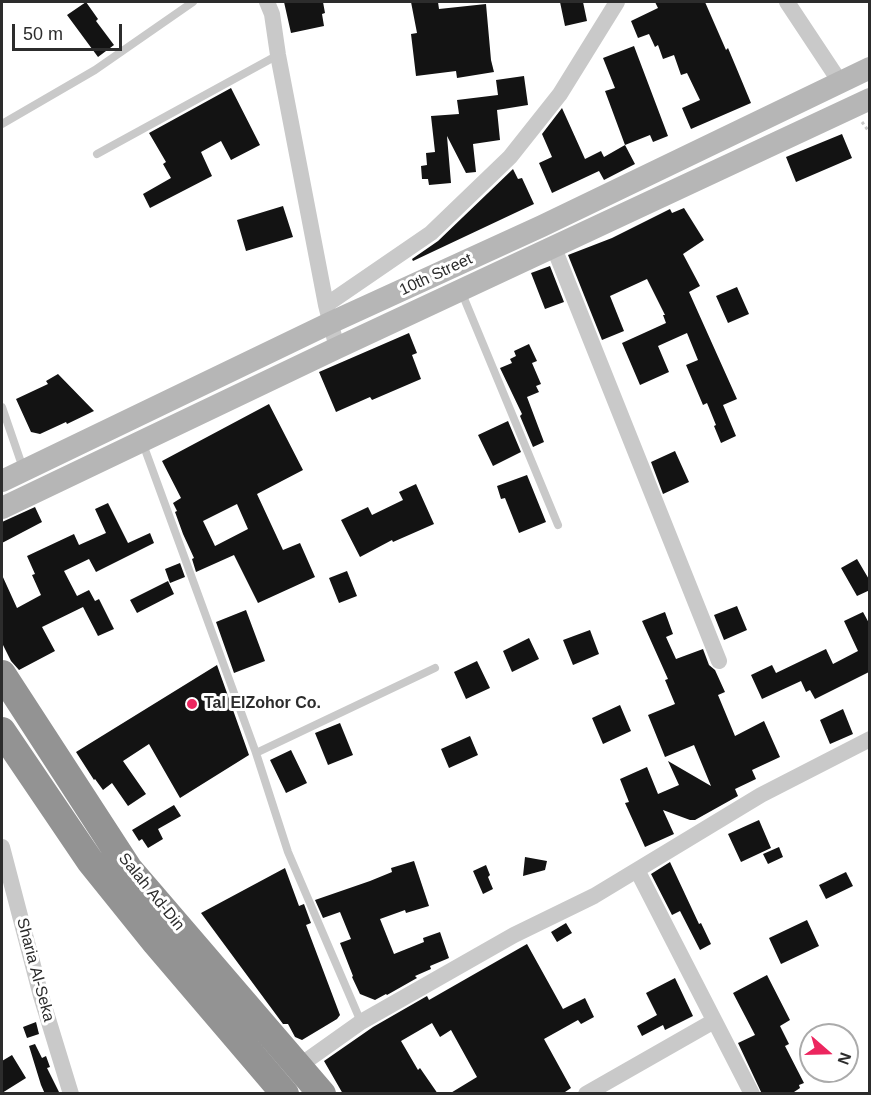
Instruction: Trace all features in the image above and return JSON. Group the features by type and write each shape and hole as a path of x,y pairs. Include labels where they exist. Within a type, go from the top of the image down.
{"highway":[{"name":"Salah Ad-Din","path":"2,674 128,868 322,1094"},
{"name":"Salah Ad-Din","path":"2,731 90,861 156,943 285,1094"}],"main road":[{"name":"10th Street","path":"2,481 328,314 542,226 870,68"},
{"name":"10th Street","path":"2,508 337,348 870,99"}],"street":[{"path":"267,2 272,14 328,314 337,348"},
{"path":"328,314 431,233 510,157 560,94 617,2"},
{"path":"787,2 840,82"},
{"path":"554,248 719,661"},
{"path":"298,1066 361,1022 514,935 594,896 761,795 870,739"},
{"name":"Sharia Al-Seka","path":"2,846 41,996 71,1094"},
{"path":"637,870 752,1094"},
{"path":"586,1094 714,1021"}],"lane":[{"path":"2,124 95,70 193,2"},
{"path":"98,154 278,55"},
{"path":"461,291 558,525"},
{"path":"2,407 24,471"},
{"path":"142,440 256,753 288,852 361,1022"},
{"path":"256,753 435,668"}],"building":[{"path":"86,2 98,19 96,21 114,45 98,57 67,15"},
{"path":"284,2 323,2 324,26 291,33"},
{"path":"411,2 438,2 439,9 486,4 494,72 457,78 456,71 416,76 411,34 417,33"},
{"path":"560,2 583,2 587,21 565,26"},
{"path":"655,2 705,2 726,50 728,48 751,103 691,129 682,108 700,100 687,73 681,75 674,55 663,59 658,45 655,47 649,34 638,38 631,21 658,8"},
{"path":"634,46 668,136 653,142 650,135 625,145 605,91 615,88 603,58"},
{"path":"524,76 528,105 497,110 500,140 473,144 476,172 466,173 447,136 451,183 429,185 428,179 422,179 421,166 427,165 426,153 435,152 431,116 459,114 457,100 498,95 496,80"},
{"path":"231,88 260,145 231,160 221,141 201,152 212,176 150,208 143,194 171,178 163,164 166,162 149,133"},
{"path":"562,108 585,159 601,151 604,157 625,145 635,164 604,180 599,171 552,193 539,163 552,157 542,134"},
{"path":"842,134 852,158 796,182 786,157"},
{"path":"513,169 518,179 522,178 534,204 413,261 412,259 438,241"},
{"path":"283,206 293,237 246,251 237,220"},
{"path":"684,208 704,240 683,254 700,286 689,292 737,399 723,405 736,436 721,443 707,403 703,405 686,365 698,360 687,333 658,346 669,372 640,385 622,343 666,323 663,315 665,315 647,279 610,296 624,331 602,340 568,255 612,238 670,209 672,213"},
{"path":"550,266 564,302 545,309 531,273"},
{"path":"737,287 749,314 728,323 716,296"},
{"path":"409,333 417,353 412,355 421,379 372,400 370,397 336,412 319,372"},
{"path":"529,344 537,361 532,363 541,384 536,386 539,392 527,397 544,442 533,447 520,416 522,414 500,368 512,363 510,359 516,356 514,351"},
{"path":"58,374 94,411 40,434 31,432 16,399 48,384 46,381"},
{"path":"269,404 303,470 257,494 283,550 300,543 315,577 258,603 234,555 196,572 192,559 194,558 173,503 181,498 162,461","holes":["237,504 248,529 215,546 203,521"]},
{"path":"508,421 521,452 493,466 478,435"},
{"path":"675,451 689,482 663,494 651,462"},
{"path":"527,475 546,522 519,533 505,498 501,499 497,486"},
{"path":"416,484 434,524 393,542 392,540 360,557 341,520 368,507 372,515 403,500 399,492"},
{"path":"108,503 128,543 150,533 154,543 96,572 89,559 64,571 77,596 89,590 95,601 99,599 114,629 98,636 83,607 42,627 55,651 19,670 11,661 2,643 2,575 17,608 41,595 27,556 74,534 79,545 106,533 95,509"},
{"path":"35,507 42,522 2,543 2,522"},
{"path":"857,559 870,581 870,590 857,596 841,568"},
{"path":"180,563 185,577 170,583 165,569"},
{"path":"347,571 357,596 339,603 329,578"},
{"path":"168,581 174,594 137,613 130,600"},
{"path":"737,606 747,630 724,640 714,615"},
{"path":"246,610 265,661 234,673 216,622"},
{"path":"665,612 673,634 666,637 676,659 703,649 709,665 715,670 725,692 718,695 735,736 764,721 780,757 752,770 756,779 735,789 738,796 695,820 663,810 674,834 645,847 625,803 629,802 620,779 647,767 658,794 679,785 668,761 711,786 694,745 665,757 648,715 675,704 665,680 668,679 642,621"},
{"path":"863,612 870,625 870,674 869,672 815,699 810,690 806,692 801,681 762,699 751,675 772,665 776,673 826,649 833,664 858,651 844,621"},
{"path":"590,630 599,654 573,665 563,640"},
{"path":"529,638 539,659 512,672 503,651"},
{"path":"477,661 490,688 466,699 454,672"},
{"name":"Tal ElZohor Co.","path":"217,665 249,755 180,798 149,744 123,761 146,794 128,806 112,783 103,790 76,752"},
{"path":"620,705 631,731 603,744 592,718"},
{"path":"843,709 853,734 830,744 820,720"},
{"path":"340,723 353,755 328,765 315,733"},
{"path":"470,736 478,755 449,768 441,749"},
{"path":"291,750 307,783 286,793 270,760"},
{"path":"174,805 181,816 158,829 163,839 148,848 142,839 139,841 132,830"},
{"path":"759,820 771,848 741,862 728,834"},
{"path":"779,847 783,857 768,864 763,854"},
{"path":"525,857 547,861 545,870 523,876"},
{"path":"414,861 429,906 406,913 405,910 380,919 394,954 424,942 423,938 440,932 449,958 430,966 431,969 415,976 417,978 375,1000 360,994 352,977 340,943 351,939 340,912 323,918 315,900 370,881 392,872 391,868"},
{"path":"670,862 711,944 700,950 680,911 672,915 651,874"},
{"path":"486,865 493,889 483,894 473,871"},
{"path":"285,868 299,906 304,904 311,923 306,925 340,1015 302,1040 295,1037 288,1024 283,1024 201,913"},
{"path":"846,872 853,886 826,899 819,885"},
{"path":"807,920 819,946 781,964 769,938"},
{"path":"566,923 572,933 557,942 551,932"},
{"path":"527,944 563,1009 585,998 594,1017 581,1024 578,1020 544,1039 571,1088 562,1094 449,1094 477,1077 451,1030 440,1037 432,1023 401,1041 418,1070 420,1068 438,1094 343,1094 324,1061 373,1027 427,996 429,1000"},
{"path":"767,975 790,1020 780,1026 789,1044 785,1046 799,1073 799,1083 804,1083 791,1094 762,1094 738,1043 755,1035 733,993"},
{"path":"675,978 693,1016 665,1030 663,1025 642,1036 637,1026 657,1015 646,993"},
{"path":"36,1022 39,1034 27,1038 23,1027"},
{"path":"35,1044 42,1058 46,1056 50,1067 47,1068 60,1094 45,1094 29,1046"},
{"path":"12,1055 26,1078 2,1093 2,1061"}],"place":[{"name":"Tal ElZohor Co.","path":"192,704"}]}
